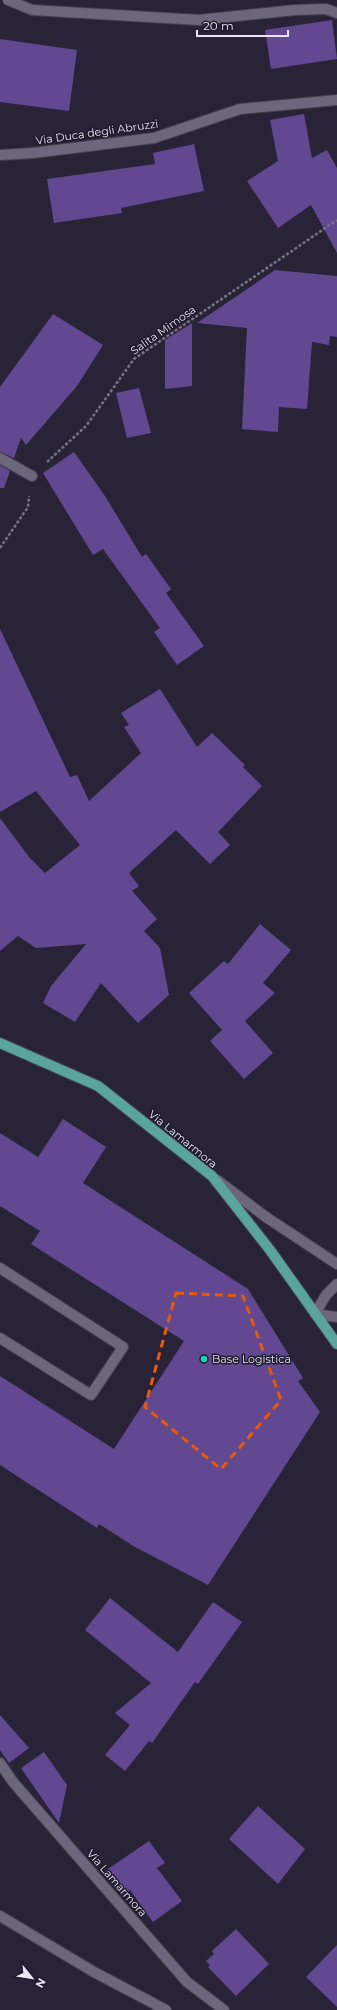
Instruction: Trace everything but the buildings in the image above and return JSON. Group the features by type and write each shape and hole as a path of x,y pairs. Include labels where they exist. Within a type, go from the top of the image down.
{"main road":[{"name":"Via Lamarmora","path":"0,1043 98,1086 212,1176 270,1250 337,1344"}],"street":[{"path":"8,0 32,10 199,20 295,10 326,9 337,13"},
{"name":"Via Duca degli Abruzzi","path":"0,155 33,153 154,138 240,109 337,100"},
{"path":"0,458 32,476"},
{"path":"212,1176 266,1217 337,1264"},
{"path":"0,1268 123,1347 91,1395 0,1338"},
{"path":"337,1284 326,1295 315,1314 337,1317"},
{"name":"Via Lamarmora","path":"0,1763 13,1782 187,1982 224,2010"},
{"path":"0,1916 94,1972 166,2010"}],"path":[{"name":"Salita Mimosa","path":"32,476 86,426 134,359 337,220"},
{"path":"0,548 28,507 32,476"}],"highlighted area":[{"path":"176,1293 243,1296 281,1400 221,1469 145,1407"}],"place":[{"name":"Base Logistica","path":"204,1359"}]}
